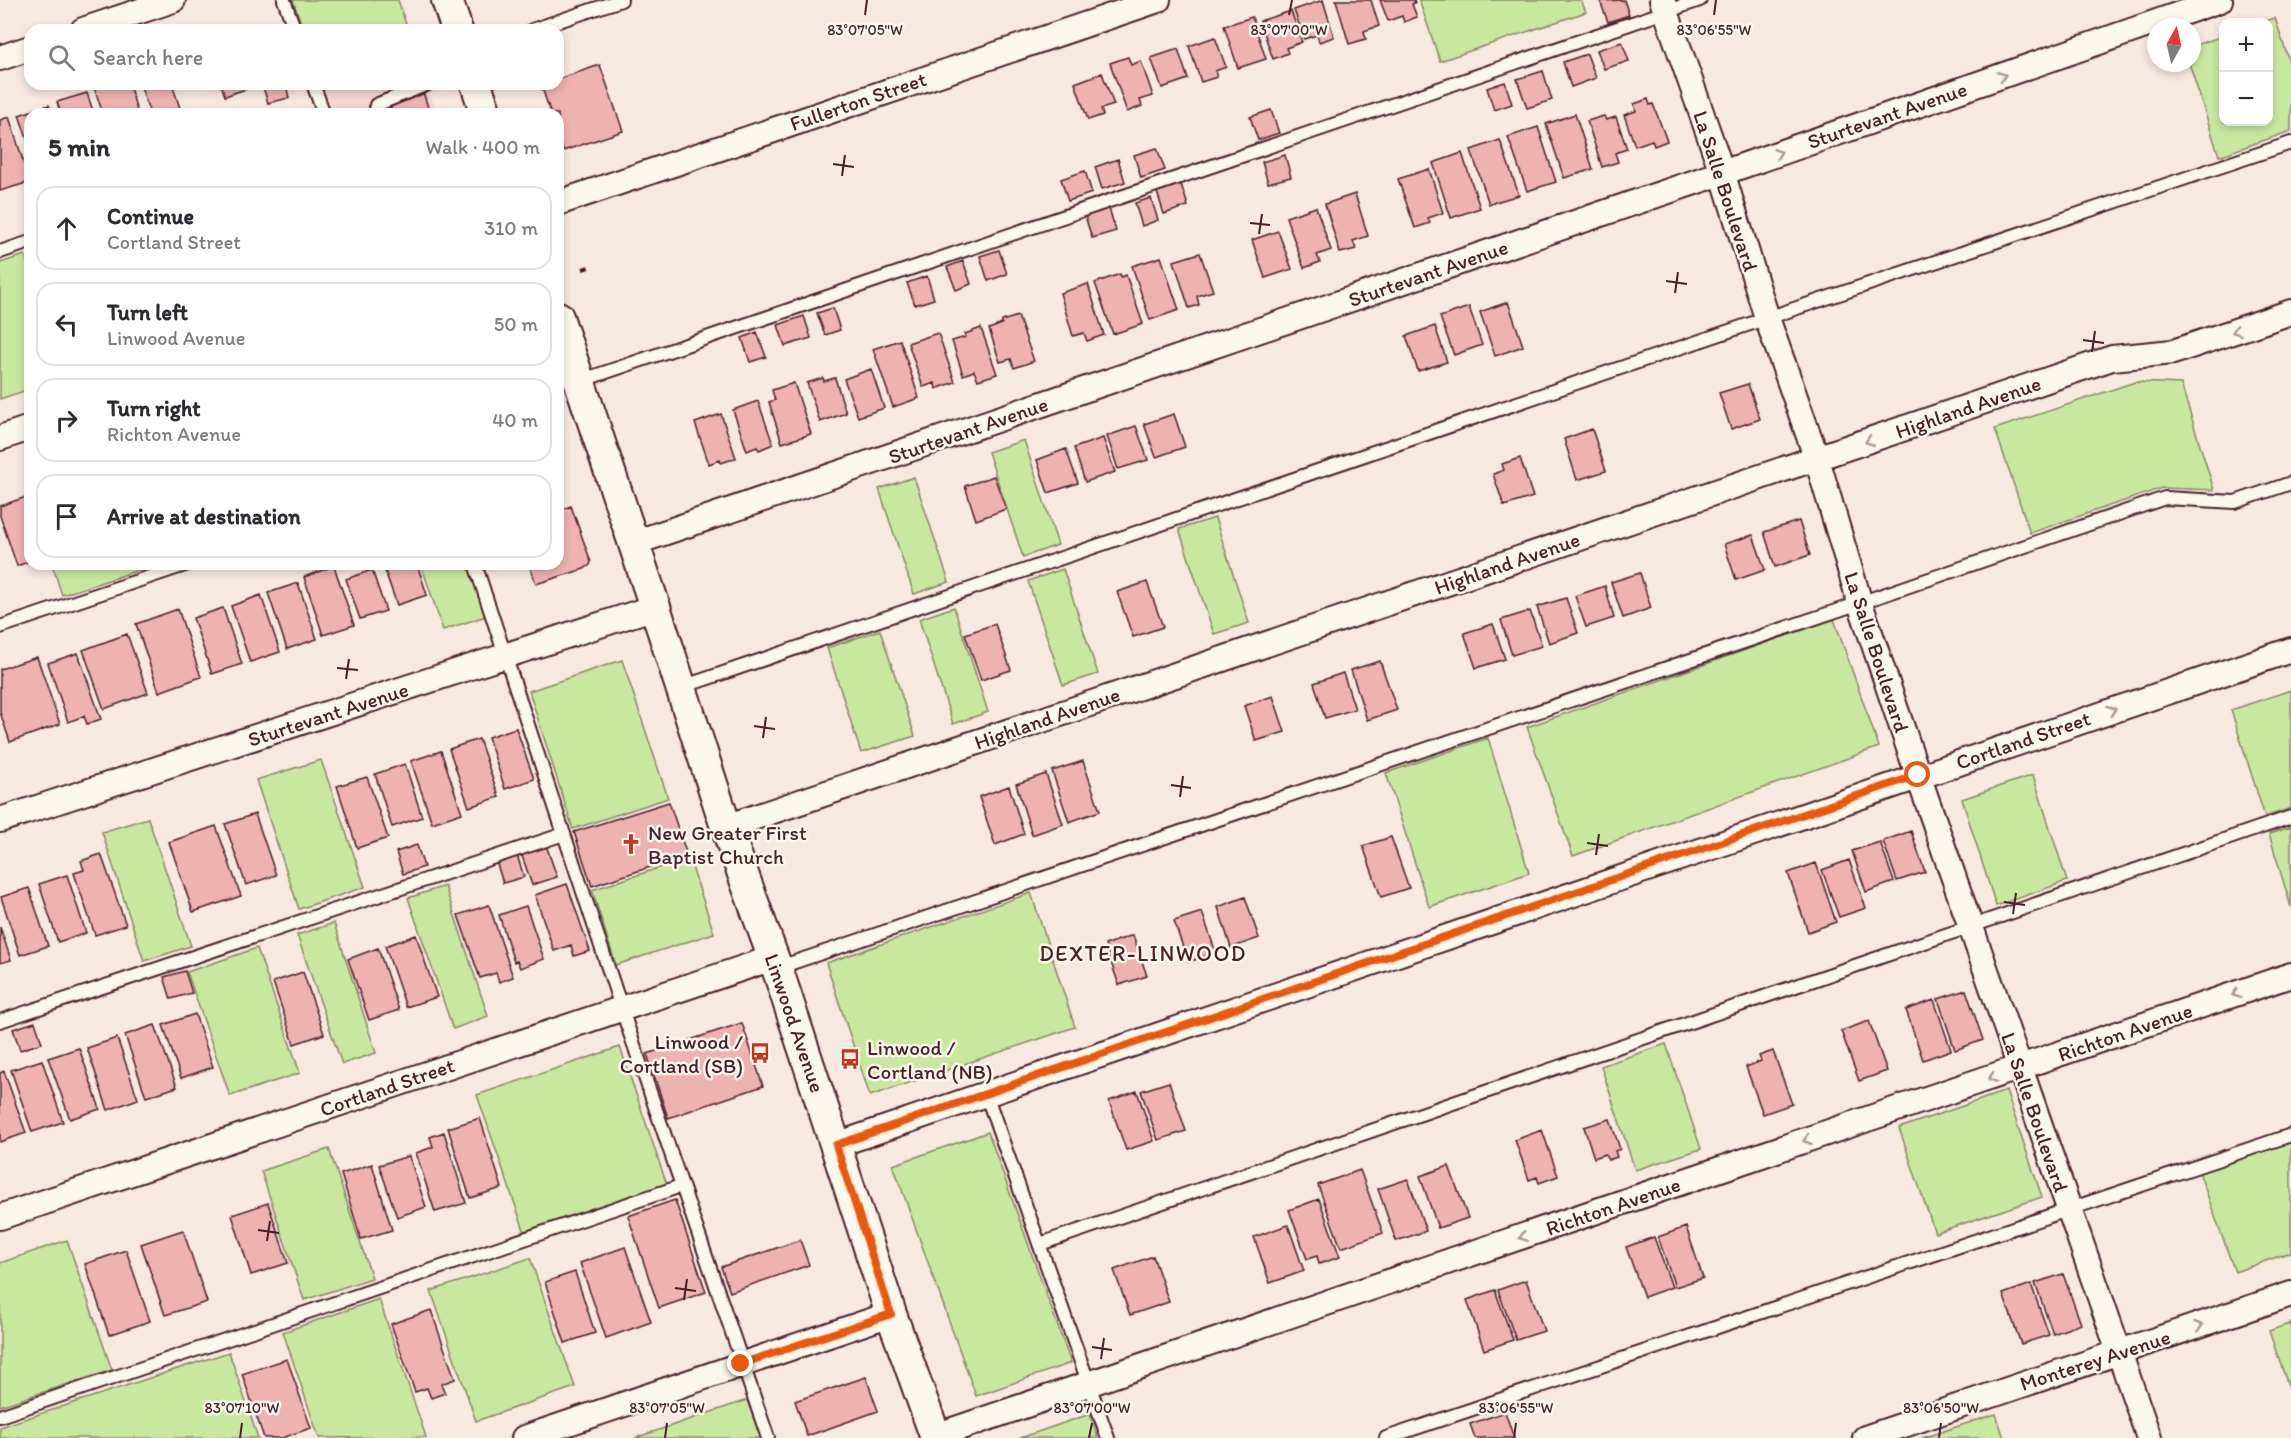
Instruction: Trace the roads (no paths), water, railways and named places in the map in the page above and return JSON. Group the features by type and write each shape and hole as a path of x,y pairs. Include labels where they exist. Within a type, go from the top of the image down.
{"street":[{"path":"101,24 173,0"},
{"path":"447,0 455,24"},
{"name":"Fullerton Street","path":"564,201 1158,0"},
{"name":"Sturtevant Avenue","path":"634,543 2220,0"},
{"name":"La Salle Boulevard","path":"1664,6 1722,172 1767,318 1817,459 1860,603 1918,775 2149,1438"},
{"path":"0,57 24,50"},
{"path":"478,90 484,108"},
{"name":"Highland Avenue","path":"726,827 2112,358 2173,352 2291,312"},
{"path":"564,334 634,543"},
{"path":"0,438 24,430"},
{"name":"Linwood Avenue","path":"634,543 726,827 775,963 891,1314 936,1437"},
{"name":"Sturtevant Avenue","path":"0,820 656,607"},
{"name":"Cortland Street","path":"836,1145 2291,650"},
{"name":"Cortland Street","path":"0,1217 621,1008 775,963"},
{"name":"Richton Avenue","path":"936,1437 2291,975"},
{"name":"Monterey Avenue","path":"1865,1438 2291,1294"},
{"path":"524,1438 891,1314"}],"lane":[{"path":"284,0 293,24"},
{"path":"550,24 621,0"},
{"path":"580,381 1664,6 1700,0"},
{"path":"315,90 322,108"},
{"path":"377,108 376,105 413,90"},
{"path":"681,688 1767,318 2291,143"},
{"path":"0,252 24,244"},
{"path":"775,963 1860,603 2165,498 2235,502 2291,483"},
{"path":"0,627 170,570"},
{"path":"477,570 621,1008 768,1438"},
{"path":"1040,1244 2291,818"},
{"path":"0,1021 564,834"},
{"path":"986,1094 1108,1438"},
{"path":"1386,1438 2291,1135"},
{"path":"0,1416 681,1186"}],"place":[{"name":"New Greater First Baptist Church","path":"631,844"},
{"name":"Linwood / Cortland (SB)","path":"760,1053"},
{"name":"Linwood / Cortland (NB)","path":"850,1059"}],"district":[{"name":"DEXTER-LINWOOD","path":"1143,953"}]}
